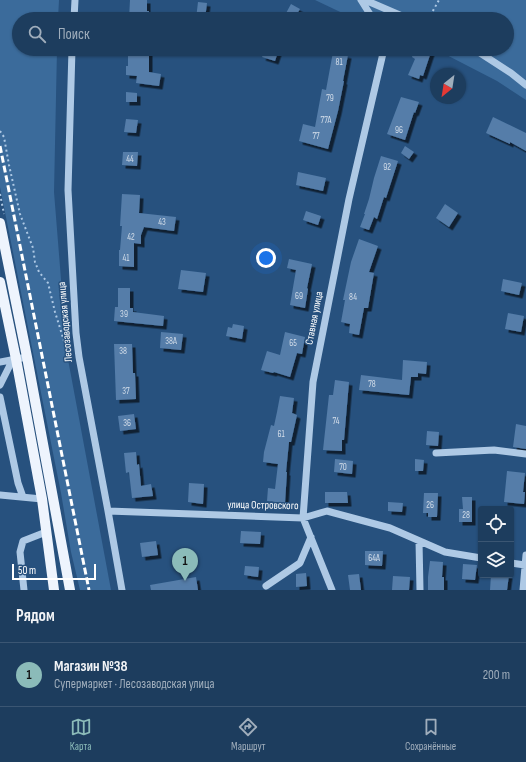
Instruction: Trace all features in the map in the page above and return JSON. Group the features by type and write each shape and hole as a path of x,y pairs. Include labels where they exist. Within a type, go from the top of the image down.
{"main road":[{"path":"0,223 27,357 70,590"},
{"path":"0,282 42,499 54,590"}],"street":[{"path":"74,12 75,0"},
{"path":"361,0 369,12"},
{"path":"366,0 393,12"},
{"name":"Лесозаводская улица","path":"72,56 68,190 76,333 79,357 122,590"},
{"name":"Ставная улица","path":"332,590 303,518 313,382 349,199 382,56"},
{"path":"485,56 526,85"},
{"path":"511,73 526,78"},
{"path":"0,362 27,357"},
{"path":"0,385 14,359"},
{"path":"0,397 18,482 23,497"},
{"path":"436,453 494,450 526,454"},
{"path":"0,495 42,499"},
{"name":"улица Островского","path":"108,511 303,518 328,511 390,528 445,552 478,558"},
{"path":"24,590 20,552 23,542 46,532"},
{"path":"266,586 300,563 311,537"},
{"path":"420,541 420,590"},
{"path":"523,590 526,555"},
{"path":"514,563 525,565"}],"path":[{"path":"432,12 439,0"},
{"path":"0,131 4,137 20,214 33,248 35,262 39,272 48,284 64,341 79,357"}],"shaded area":[{"path":"0,0 59,0 58,12 12,12 12,56 57,56 54,192 67,354 111,590 80,590 71,552 61,493 0,187"},
{"path":"315,0 526,0 526,100 497,81 449,56 514,56 514,12 340,12"}],"building":[{"path":"130,0 147,0 147,11 149,12 129,12"},
{"path":"198,2 207,3 206,12 197,12"},
{"path":"291,4 300,9 298,12 287,12"},
{"path":"128,56 149,56 149,72 161,74 159,86 136,83 137,76 126,75 126,66 128,66"},
{"path":"262,56 277,56 275,61"},
{"path":"332,56 348,56 338,111 328,149 299,141 303,124 315,127 322,89 326,90"},
{"path":"430,56 423,76 420,75 419,79 408,75 415,59 412,57"},
{"path":"126,92 137,93 137,102 126,102"},
{"path":"401,97 419,102 415,113 414,112 405,140 387,134"},
{"path":"493,117 526,133 526,151 510,142 510,144 486,133"},
{"path":"126,119 138,120 136,133 124,132"},
{"path":"405,146 414,152 409,159 401,153"},
{"path":"123,152 138,152 137,166 122,165"},
{"path":"381,156 398,161 386,198 384,197 377,219 374,217 369,230 360,227"},
{"path":"298,172 326,178 323,191 296,185"},
{"path":"122,194 140,195 139,213 176,217 174,231 144,227 141,235 141,244 134,243 134,267 119,266 122,226 120,226"},
{"path":"445,204 458,213 449,227 436,218"},
{"path":"306,211 321,216 318,225 303,220"},
{"path":"359,239 378,246 369,272 374,273 368,308 364,308 359,335 349,333 350,324 341,322 345,300 343,300 351,262"},
{"path":"289,259 312,264 305,308 290,305 296,270 287,268"},
{"path":"181,270 206,273 203,292 178,289"},
{"path":"503,279 522,283 519,295 501,291"},
{"path":"118,288 130,288 130,308 133,308 133,312 164,316 163,326 114,321 115,307 118,307"},
{"path":"508,313 524,316 521,332 505,329"},
{"path":"233,324 244,326 242,339 226,336 228,327 232,328"},
{"path":"161,332 183,334 181,350 160,348"},
{"path":"285,332 305,337 302,354 297,353 290,377 261,370 267,351 280,355"},
{"path":"114,344 132,344 136,399 116,400"},
{"path":"403,360 427,362 426,374 418,373 418,377 411,377 409,395 359,390 361,375 402,380"},
{"path":"335,380 349,382 342,451 323,450 329,395 333,395"},
{"path":"280,396 294,398 292,413 297,415 291,442 289,442 285,503 267,501 268,488 275,489 278,464 263,462 271,425 274,426"},
{"path":"134,414 136,429 120,431 118,416"},
{"path":"516,424 526,426 526,449 513,447"},
{"path":"427,431 439,432 438,446 426,445"},
{"path":"136,452 137,465 139,464 141,486 151,484 153,496 132,498 129,472 126,473 124,453"},
{"path":"335,459 353,461 352,474 334,472"},
{"path":"415,459 424,460 423,471 415,471"},
{"path":"507,471 525,473 523,492 525,492 524,504 504,502"},
{"path":"189,483 204,484 203,504 188,502"},
{"path":"325,492 347,492 348,503 325,503"},
{"path":"424,493 438,493 437,517 428,517 428,513 423,513"},
{"path":"462,497 472,497 472,522 459,522 459,509 463,509"},
{"path":"388,502 403,503 402,512 388,511"},
{"path":"241,531 261,532 260,544 240,543"},
{"path":"156,541 158,555 142,557 140,543"},
{"path":"365,551 383,551 382,566 365,565"},
{"path":"430,561 443,562 442,577 444,577 444,590 428,590"},
{"path":"463,564 477,565 475,580 462,579"},
{"path":"245,566 259,567 258,577 244,575"},
{"path":"306,573 307,586 296,587 296,574"},
{"path":"359,574 361,590 350,590 348,575"},
{"path":"393,576 410,577 409,590 392,590"},
{"path":"196,577 198,590 151,590 150,585"},
{"path":"491,578 509,578 507,590 490,590"}],"railway":[{"path":"0,146 89,590"}],"place":[{"name":"Магазин №38","path":"185,581"}]}
